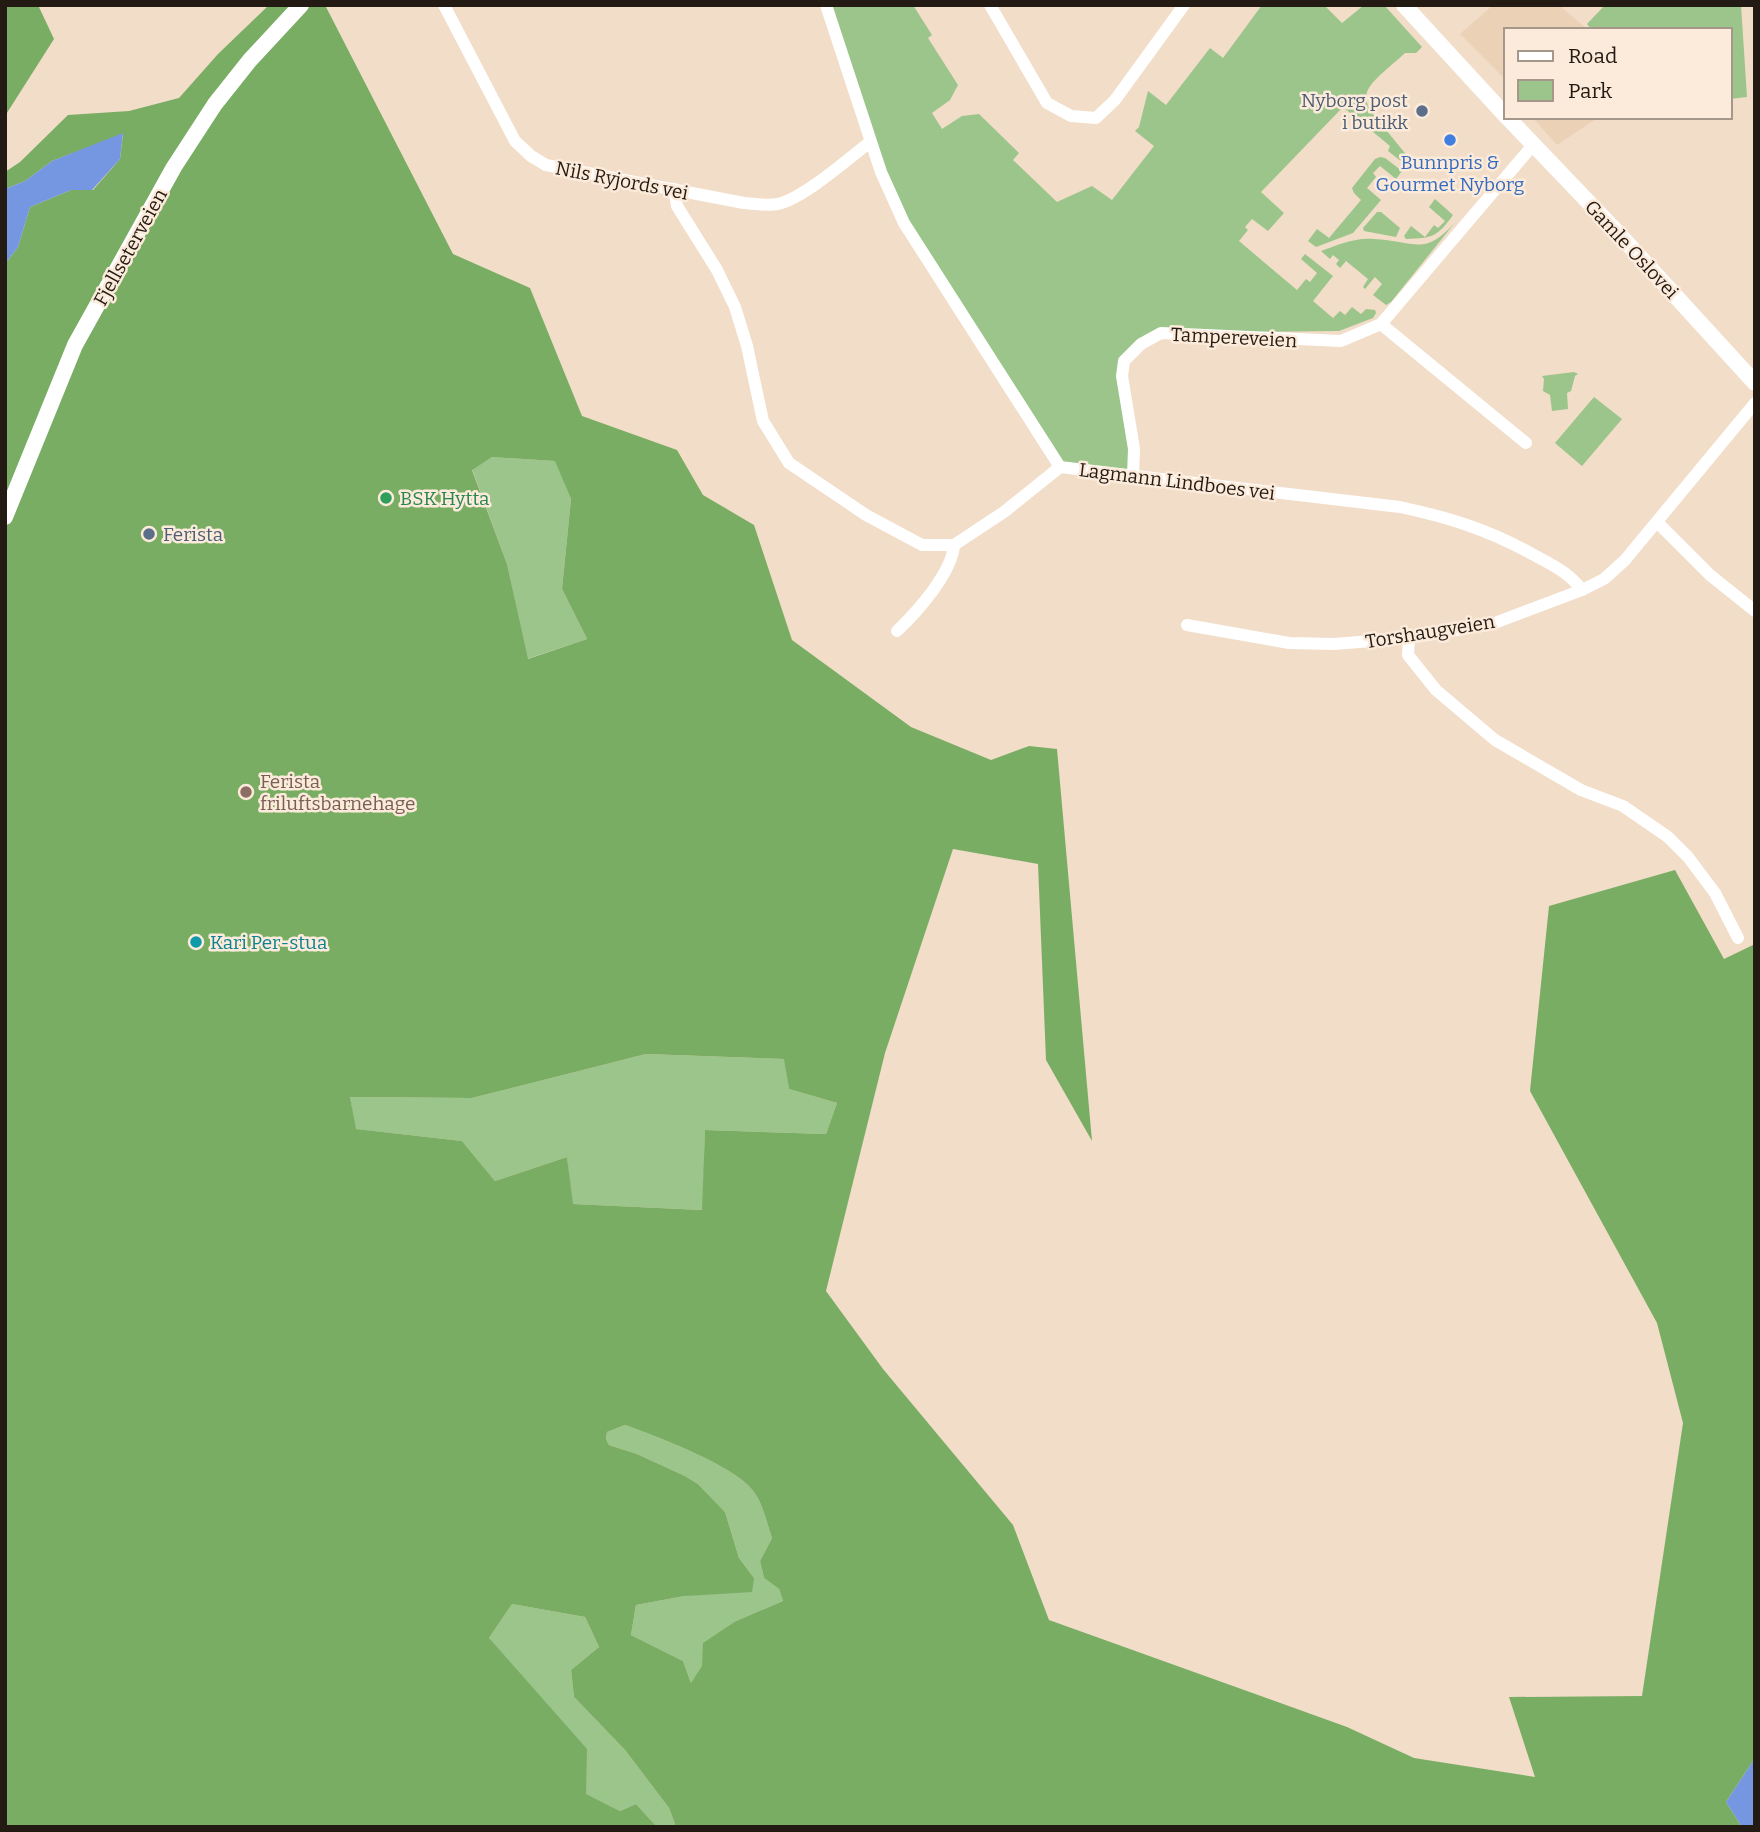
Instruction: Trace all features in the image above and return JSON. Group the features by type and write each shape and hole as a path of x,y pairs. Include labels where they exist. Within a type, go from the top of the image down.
{"street":[{"name":"Fjellseterveien","path":"5,517 75,345 174,167 215,104 250,60 301,5"},
{"name":"Nils Ryjords vei","path":"444,5 515,141 546,165 744,203 781,203 802,193 870,142"},
{"name":"Lagmann Lindboes vei","path":"826,5 870,142 904,223 1060,467 1400,507 1451,518 1503,537 1570,574 1582,590"},
{"path":"990,5 1047,103 1071,116 1096,118 1115,100 1184,5"},
{"name":"Gamle Oslovei","path":"1404,5 1504,114"},
{"name":"Gamle Oslovei","path":"1509,119 1755,383"},
{"name":"Tampereveien","path":"1133,475 1134,449 1122,376 1124,361 1141,344 1161,333 1341,341 1381,324 1533,145"},
{"path":"674,189 677,206 717,270 735,307 747,346 763,421 789,463 866,515 922,545 954,545 1004,512 1060,467"},
{"path":"1381,324 1527,443"},
{"name":"Torshaugveien","path":"1187,625 1289,643 1334,644 1409,638 1492,624 1582,590 1604,579 1625,561 1755,403"},
{"path":"1657,522 1710,575 1755,611"},
{"path":"897,631 913,616 953,559 954,545"},
{"path":"1409,638 1408,655 1436,690 1495,740 1581,790 1623,806 1668,837 1715,893 1738,938"}],"shaded area":[{"path":"1493,5 1559,5 1586,28 1504,28 1504,78 1460,34"},
{"path":"1534,119 1596,119 1557,145"}],"green space":[{"path":"5,5 38,5 54,39 5,116"},
{"path":"269,5 325,5 453,254 530,288 582,416 677,450 703,495 754,525 792,640 911,727 991,760 1029,746 1057,749 1092,1141 1046,1060 1038,864 953,849 885,1053 826,1291 883,1369 1013,1525 1049,1620 1347,1727 1414,1758 1535,1777 1509,1697 1642,1696 1683,1423 1657,1323 1530,1091 1549,906 1675,870 1724,959 1755,944 1755,1758 1726,1802 1742,1827 676,1827 669,1808 625,1750 574,1697 571,1670 599,1647 585,1617 512,1604 489,1638 587,1749 586,1794 620,1811 636,1804 657,1827 5,1827 5,264 18,247 30,207 71,190 93,190 120,159 123,134 52,161 25,181 5,189 5,172 20,162 68,115 129,111 179,98 218,54","holes":["492,457 555,461 571,499 562,589 587,639 528,659 507,564 472,470","646,1054 784,1059 789,1089 837,1103 826,1134 705,1130 702,1210 573,1204 567,1157 495,1181 462,1141 356,1129 350,1097 472,1098","625,1425 713,1462 745,1482 757,1497 764,1514 772,1538 760,1561 764,1578 779,1589 783,1601 736,1621 703,1643 702,1666 691,1683 683,1661 631,1635 636,1605 685,1596 752,1592 754,1578 739,1558 725,1512 698,1484 637,1454 609,1445 607,1432"]},
{"path":"826,5 913,5 932,35 928,38 958,85 950,100 932,113 942,129 962,116 979,114 1019,153 1013,160 1057,202 1092,186 1112,200 1154,146 1135,131 1139,127 1148,91 1166,105 1210,48 1223,58 1262,5 1324,5 1342,23 1364,5 1384,5 1422,47 1416,53 1405,53 1378,77 1369,87 1366,100 1369,109 1413,163 1407,166 1388,151 1390,146 1343,107 1261,192 1284,213 1268,231 1252,219 1245,227 1248,230 1239,241 1297,290 1306,279 1310,282 1317,273 1301,259 1305,254 1333,276 1313,301 1333,318 1340,311 1345,315 1352,307 1361,314 1366,309 1375,310 1376,313 1373,318 1339,331 1161,333 1124,361 1133,475 1060,467 904,223"},
{"path":"1605,5 1741,5 1747,97 1732,99 1732,28 1590,28 1587,24"},
{"path":"1380,157 1402,171 1396,179 1380,166 1373,173 1376,177 1367,188 1381,200 1353,233 1316,247 1308,241 1317,229 1329,238 1361,200 1352,188 1375,159"},
{"path":"1435,199 1453,215 1434,235 1422,238 1406,239 1404,236 1411,226 1425,237 1434,225 1438,228 1445,221 1429,207"},
{"path":"1377,212 1381,212 1400,228 1396,237 1364,231 1363,228"},
{"path":"1457,220 1386,305 1373,295 1382,284 1375,277 1365,289 1363,287 1368,279 1346,261 1340,268 1336,264 1339,260 1333,255 1330,259 1321,251 1360,239 1427,243 1446,232"},
{"path":"1574,372 1578,374 1571,391 1567,393 1568,409 1552,411 1550,395 1543,391 1542,376"},
{"path":"1594,397 1622,419 1582,466 1555,443"},
{"path":"492,457 556,461 571,499 562,589 587,639 527,659 507,564 472,469"},
{"path":"646,1054 785,1059 789,1089 837,1103 826,1134 705,1130 703,1210 572,1204 567,1157 495,1181 462,1141 355,1129 350,1097 472,1098"},
{"path":"625,1425 713,1462 745,1482 760,1502 772,1538 760,1561 764,1578 779,1589 783,1601 736,1621 691,1683 683,1661 631,1635 636,1605 685,1596 754,1578 739,1558 725,1512 698,1484 637,1454 609,1445 607,1432"},
{"path":"512,1604 585,1617 599,1647 571,1670 574,1697 625,1750 669,1808 676,1827 657,1827 636,1804 620,1811 585,1794 489,1638"}],"water":[{"path":"123,133 120,159 92,190 71,190 30,207 18,247 5,264 5,189 25,181 52,161"},
{"path":"1755,1758 1755,1827 1742,1827 1726,1802"}],"place":[{"name":"Nyborg post i butikk","path":"1422,111"},
{"name":"Bunnpris & Gourmet Nyborg","path":"1450,140"},
{"name":"BSK Hytta","path":"386,498"},
{"name":"Ferista","path":"149,534"},
{"name":"Ferista friluftsbarnehage","path":"246,792"},
{"name":"Kari Per-stua","path":"196,942"}]}
